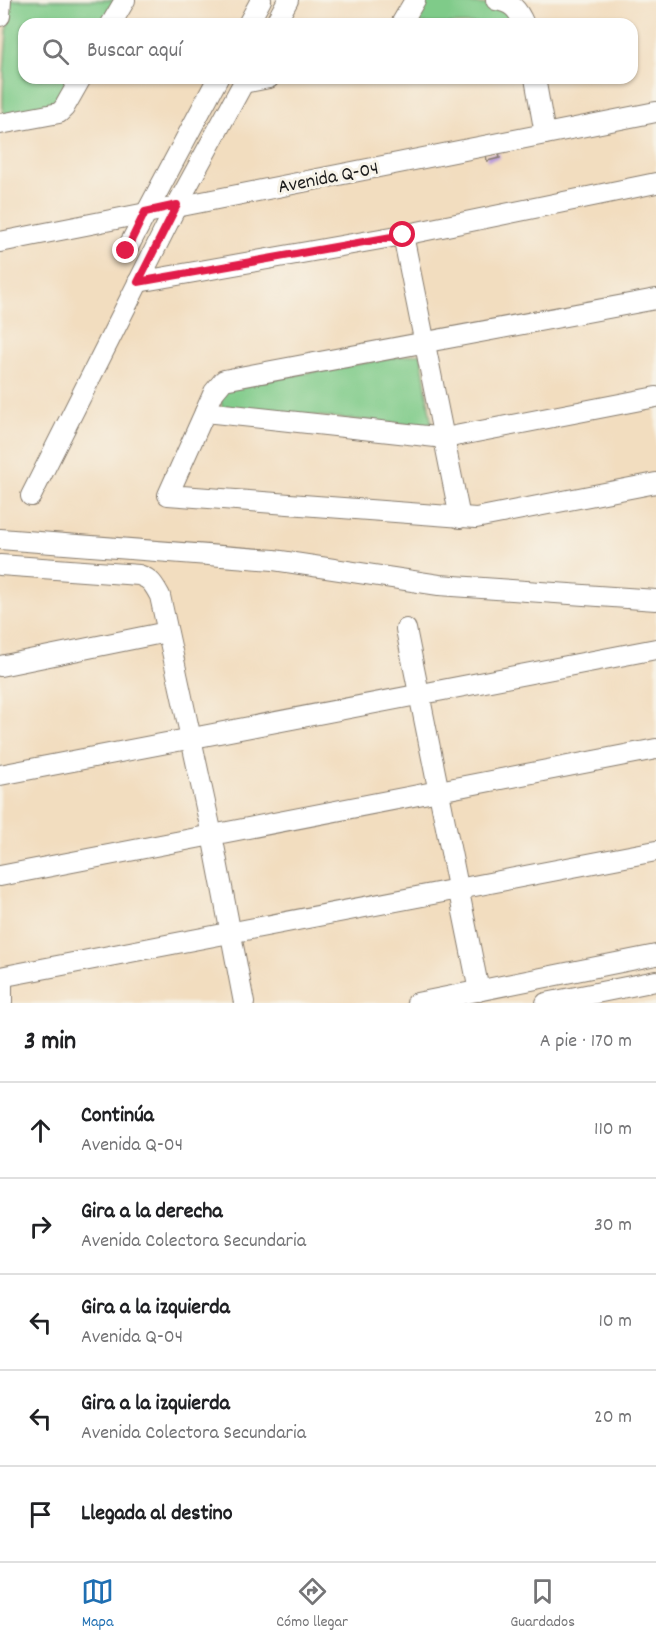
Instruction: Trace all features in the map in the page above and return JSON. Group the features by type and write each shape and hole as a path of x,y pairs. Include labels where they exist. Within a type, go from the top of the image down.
{"street":[{"path":"0,16 1,0"},
{"path":"114,18 125,0"},
{"path":"251,18 261,0"},
{"path":"278,18 288,0"},
{"path":"404,18 415,0"},
{"path":"496,0 506,1 518,11 521,18"},
{"path":"0,124 59,113 78,84"},
{"path":"126,251 215,84"},
{"path":"31,496 177,205 242,84"},
{"path":"536,84 545,134"},
{"name":"Avenida Q-04","path":"0,242 177,205 656,112"},
{"path":"138,282 403,235 656,183"},
{"path":"403,235 446,438 460,518"},
{"path":"656,299 224,380 214,392 168,495 476,518 656,483"},
{"path":"205,412 446,438 656,396"},
{"path":"0,539 274,560 439,585 656,600"},
{"path":"0,565 139,575 149,578 160,596 212,835 244,1003"},
{"path":"406,629 479,991"},
{"path":"0,666 167,632"},
{"path":"0,775 656,649"},
{"path":"0,876 656,749"},
{"path":"2,1003 1,977 656,851"},
{"path":"417,1003 656,955"},
{"path":"546,1003 573,1000 656,981"},
{"path":"603,1003 656,992"}],"green space":[{"path":"10,0 117,0 107,18 18,18 18,84 72,84 62,103 4,117 4,79"},
{"path":"421,1 503,6 510,17 413,18"},
{"path":"421,353 432,427 222,407 220,398 228,386"}],"building":[{"path":"499,153 500,158 487,161 486,155"}],"route":[{"path":"126,251 145,212 177,205 138,282 403,235"}]}
